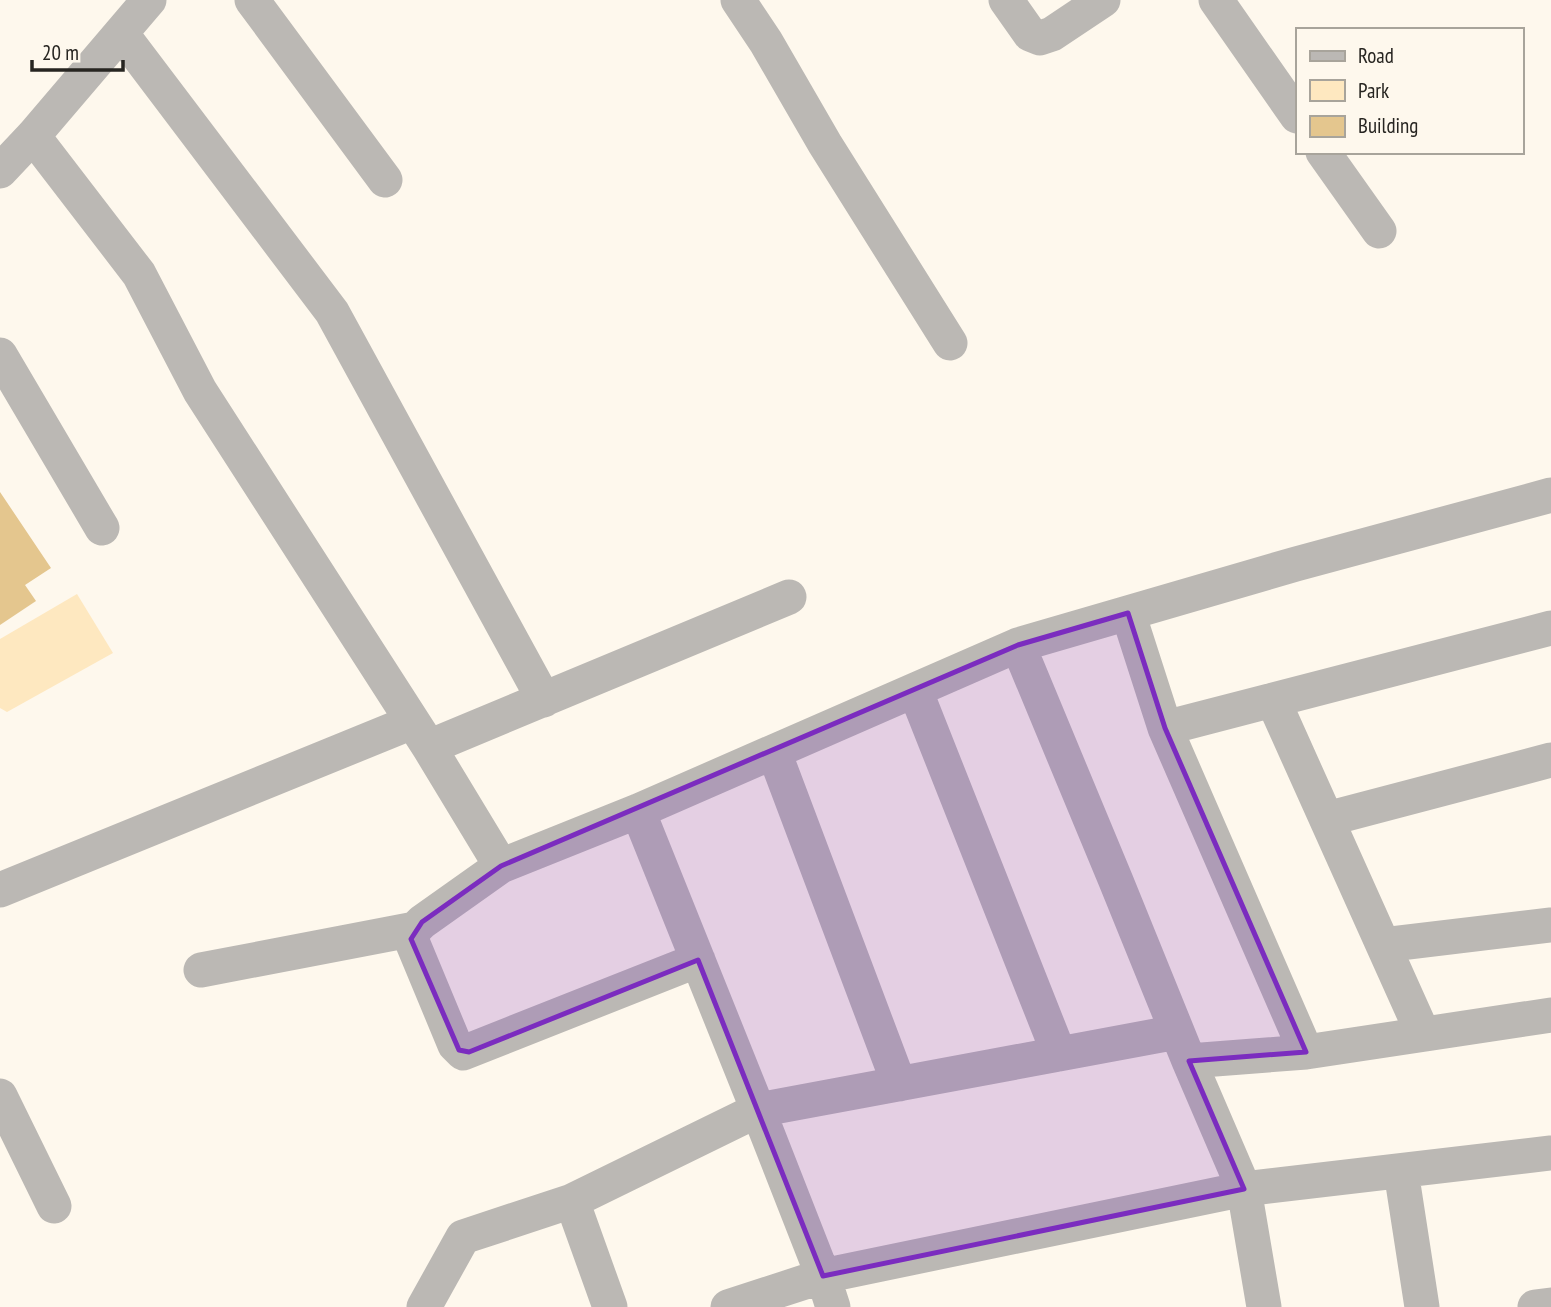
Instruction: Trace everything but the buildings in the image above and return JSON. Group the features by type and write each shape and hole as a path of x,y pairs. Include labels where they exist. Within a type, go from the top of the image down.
{"street":[{"path":"0,171 149,0"},
{"path":"251,0 385,180"},
{"path":"738,0 950,344"},
{"path":"1006,0 1030,34 1040,38 1052,34 1103,0"},
{"path":"1216,0 1296,115"},
{"path":"121,33 332,312 544,699"},
{"path":"33,136 139,274 200,391 421,734 502,866"},
{"path":"1324,154 1378,231"},
{"path":"0,355 102,528"},
{"path":"698,960 463,1053 455,1045 411,939 422,922 502,866 638,811 1018,645 1296,564 1551,495"},
{"path":"0,890 421,734 544,699 789,597"},
{"path":"1128,613 1165,728 1306,1052"},
{"path":"1165,728 1551,628"},
{"path":"1018,645 1244,1189 1264,1307"},
{"path":"915,690 1059,1054"},
{"path":"1273,700 1423,1034"},
{"path":"774,752 900,1084"},
{"path":"1327,819 1551,760"},
{"path":"638,811 828,1292"},
{"path":"1383,945 1551,925"},
{"path":"201,970 415,929"},
{"path":"424,1307 463,1237 572,1201 758,1110 1059,1054 1183,1046 1306,1052 1551,1015"},
{"path":"0,1096 54,1206"},
{"path":"728,1307 828,1292 1244,1189 1551,1153"},
{"path":"1401,1171 1422,1307"},
{"path":"572,1201 610,1307"},
{"path":"1535,1307 1551,1305"}],"highlighted area":[{"path":"1128,613 1165,728 1306,1052 1189,1061 1244,1189 823,1276 698,960 469,1052 459,1050 411,939 422,922 501,866 1018,645"}],"green space":[{"path":"77,594 113,653 7,712 0,708 0,639"}]}
